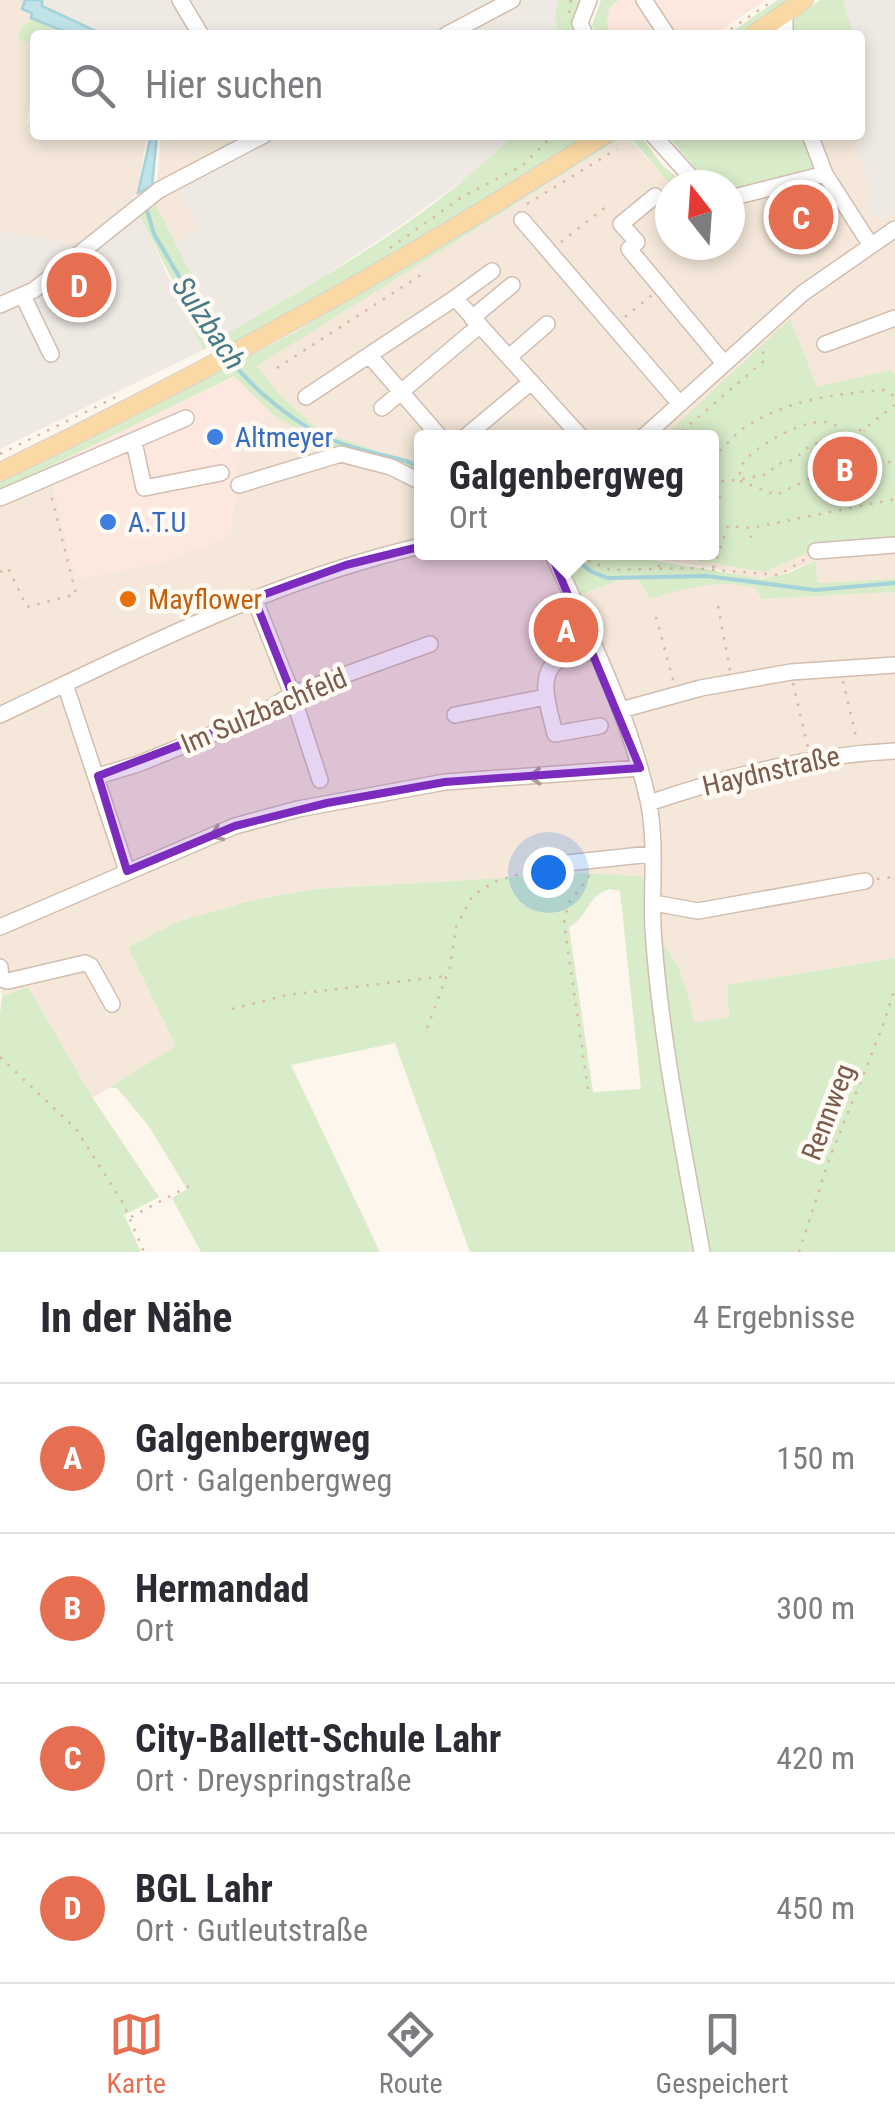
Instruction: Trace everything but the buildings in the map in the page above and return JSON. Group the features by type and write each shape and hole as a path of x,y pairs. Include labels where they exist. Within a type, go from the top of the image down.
{"main road":[{"path":"758,30 779,7 804,0"},
{"path":"0,472 215,366 514,192 610,142"}],"street":[{"path":"180,0 198,30"},
{"path":"455,30 512,0"},
{"path":"583,30 580,23 590,0"},
{"path":"644,0 664,30"},
{"path":"0,305 23,296 159,190 254,140"},
{"path":"658,140 685,170"},
{"path":"812,140 825,174 870,244"},
{"path":"745,194 825,174"},
{"path":"655,196 621,224 637,242 628,249 724,362"},
{"path":"524,212 680,404"},
{"path":"651,430 750,338 870,244 895,229"},
{"path":"306,397 492,271"},
{"path":"382,408 512,285"},
{"path":"23,296 50,354"},
{"path":"454,298 575,430"},
{"path":"824,344 895,318"},
{"path":"509,357 547,324"},
{"path":"369,355 434,430"},
{"path":"474,430 531,382"},
{"path":"0,498 186,418"},
{"path":"134,442 144,488 221,473"},
{"path":"239,485 341,454 391,467 414,478"},
{"path":"816,551 895,545"},
{"path":"0,715 160,636 254,598 346,565 414,548"},
{"path":"556,560 620,710 649,803 664,1023 702,1252"},
{"path":"254,598 320,780"},
{"name":"Im Sulzbachfeld","path":"98,776 259,715 292,694 430,644"},
{"path":"596,651 557,660 547,673 546,696 555,734 600,726"},
{"path":"620,710 678,694 791,672 895,665"},
{"path":"66,684 127,872"},
{"path":"455,715 546,696"},
{"name":"Haydnstraße","path":"649,803 780,765 841,754 895,751"},
{"path":"0,927 235,826 327,803 444,782 640,768"},
{"path":"548,866 652,854"},
{"path":"654,903 698,912 865,880"},
{"path":"0,966 2,979 8,982 85,962 92,966 112,1004"}],"path":[{"path":"732,30 779,7"},
{"path":"389,248 462,197 522,166 548,140"},
{"path":"524,212 610,142"},
{"path":"559,243 607,206"},
{"path":"277,368 424,273"},
{"path":"624,317 660,287"},
{"path":"683,430 765,360 763,348 750,338"},
{"path":"719,451 728,438 743,428 774,409 797,401 885,390 894,396 895,403 864,429 812,445 793,460 777,464 768,474 719,481"},
{"path":"0,454 122,394"},
{"path":"701,400 708,408"},
{"path":"738,480 742,464 758,448 793,430 826,422 843,436"},
{"path":"816,460 854,451 864,441 864,429"},
{"path":"854,451 858,462"},
{"path":"738,480 776,494 858,462 895,463"},
{"path":"0,572 8,568 27,607 76,594 47,478"},
{"path":"719,497 724,501"},
{"path":"719,552 728,526 752,528 895,499"},
{"path":"752,528 752,538"},
{"path":"587,560 611,570 713,569 779,575 816,551"},
{"path":"658,569 659,560"},
{"path":"713,569 716,560"},
{"path":"718,606 732,683"},
{"path":"656,617 678,694"},
{"path":"841,668 854,733"},
{"path":"791,672 806,742"},
{"path":"588,1089 564,923 568,904 602,860"},
{"path":"427,1028 447,976 456,927 473,895 496,881 548,866"},
{"path":"865,880 895,877"},
{"path":"232,1009 287,995 447,976"},
{"name":"Rennweg","path":"799,1252 829,1160 895,988"},
{"path":"0,1057 76,1129 130,1218 144,1252"},
{"path":"130,1218 191,1185"}],"highlighted area":[{"path":"536,518 640,768 445,782 327,803 235,826 127,871 98,776 259,715 292,694 254,598 346,565"}],"shaded area":[{"path":"0,0 25,0 23,4 33,14 28,25 23,23 17,38 30,44 26,124 30,124 30,140 146,140 138,193 78,245 0,231"},
{"path":"42,0 558,0 557,30 93,30 42,6"},
{"path":"619,0 766,0 721,30 610,30 609,8"},
{"path":"843,0 895,0 895,211 880,220 866,205 871,193 855,140 865,140 865,30 852,30"},
{"path":"161,140 254,140 257,147 200,230 174,244 155,203"},
{"path":"253,140 508,140 480,168 397,228 222,336 174,244 199,230 179,189 256,147"},
{"path":"618,140 630,140 658,170 655,260 745,260 745,189 814,169 804,140 855,140 871,193 868,200 883,218 895,211 895,579 818,583 814,561 772,578 745,578 714,568 660,560 719,560 719,430 414,430 414,464 320,431 279,394 256,366"},
{"path":"132,197 167,274 197,327 193,330 203,350 0,449 0,231 78,245"},
{"path":"234,376 271,413 241,443 231,536 162,563 76,580 49,467"},
{"path":"271,413 326,448 350,451 414,474 414,560 565,560 582,595 636,574 650,599 700,583 743,584 756,588 761,599 895,592 895,958 727,985 729,1017 693,1024 679,968 661,938 640,876 584,873 314,889 249,901 177,922 128,947 177,1046 92,1098 28,987 2,996 0,986 0,491 49,467 76,580 233,496 241,443"}],"green space":[{"path":"558,0 582,0 574,30 557,30"},
{"path":"601,0 619,0 609,8 610,30 594,30"},
{"path":"778,0 793,0 748,30 734,30"},
{"path":"820,0 843,0 852,30 791,30 793,19"},
{"path":"31,18 61,30 30,30 30,44 17,38 23,23 28,25"},
{"path":"508,140 579,140 403,251 228,346 222,337 203,350 193,330 196,327 139,214 155,203 222,336 412,220"},
{"path":"605,140 618,140 257,366 279,394 320,431 414,464 414,474 350,451 326,448 271,413 234,376 0,491 0,478 295,332"},
{"path":"632,140 644,140 668,170 658,170"},
{"path":"672,140 804,140 814,169 755,188 745,188 745,170 699,170"},
{"path":"790,319 817,387 891,370 895,375 895,540 814,550 764,572 696,560 719,560 719,430 671,430"},
{"path":"565,560 653,560 763,579 815,561 818,583 895,579 895,592 761,599 756,588 715,584 650,599 636,574 581,595"},
{"path":"584,873 640,876 651,882 661,938 679,968 694,1023 729,1017 727,985 895,958 895,1252 470,1252 395,1043 291,1065 380,1252 201,1252 172,1198 187,1189 148,1125 117,1088 109,1088 176,1046 128,947 177,922 249,901 315,889","holes":["610,889 620,891 641,1089 593,1092 569,927 596,896"]},
{"path":"28,987 92,1097 159,1197 124,1215 141,1252 0,1252 0,1014 2,996"}],"water":[{"path":"25,0 42,0 42,6 93,30 61,30 31,18 32,13 22,9"},
{"path":"150,140 157,140 152,186 138,193"}],"waterway":[{"name":"Sulzbach","path":"146,207 154,234 224,352"},
{"name":"Sulzbach","path":"233,363 263,394 313,430 335,441 414,465"},
{"name":"Sulzbach","path":"577,560 607,578 707,576 815,590 895,583"}],"place":[{"name":"City-Ballett-Schule Lahr","path":"801,217"},
{"name":"BGL Lahr","path":"79,285"},
{"name":"Altmeyer","path":"215,437"},
{"name":"Hermandad","path":"845,469"},
{"name":"A.T.U","path":"108,522"},
{"name":"Mayflower","path":"128,599"},
{"name":"Galgenbergweg","path":"566,630"}]}
